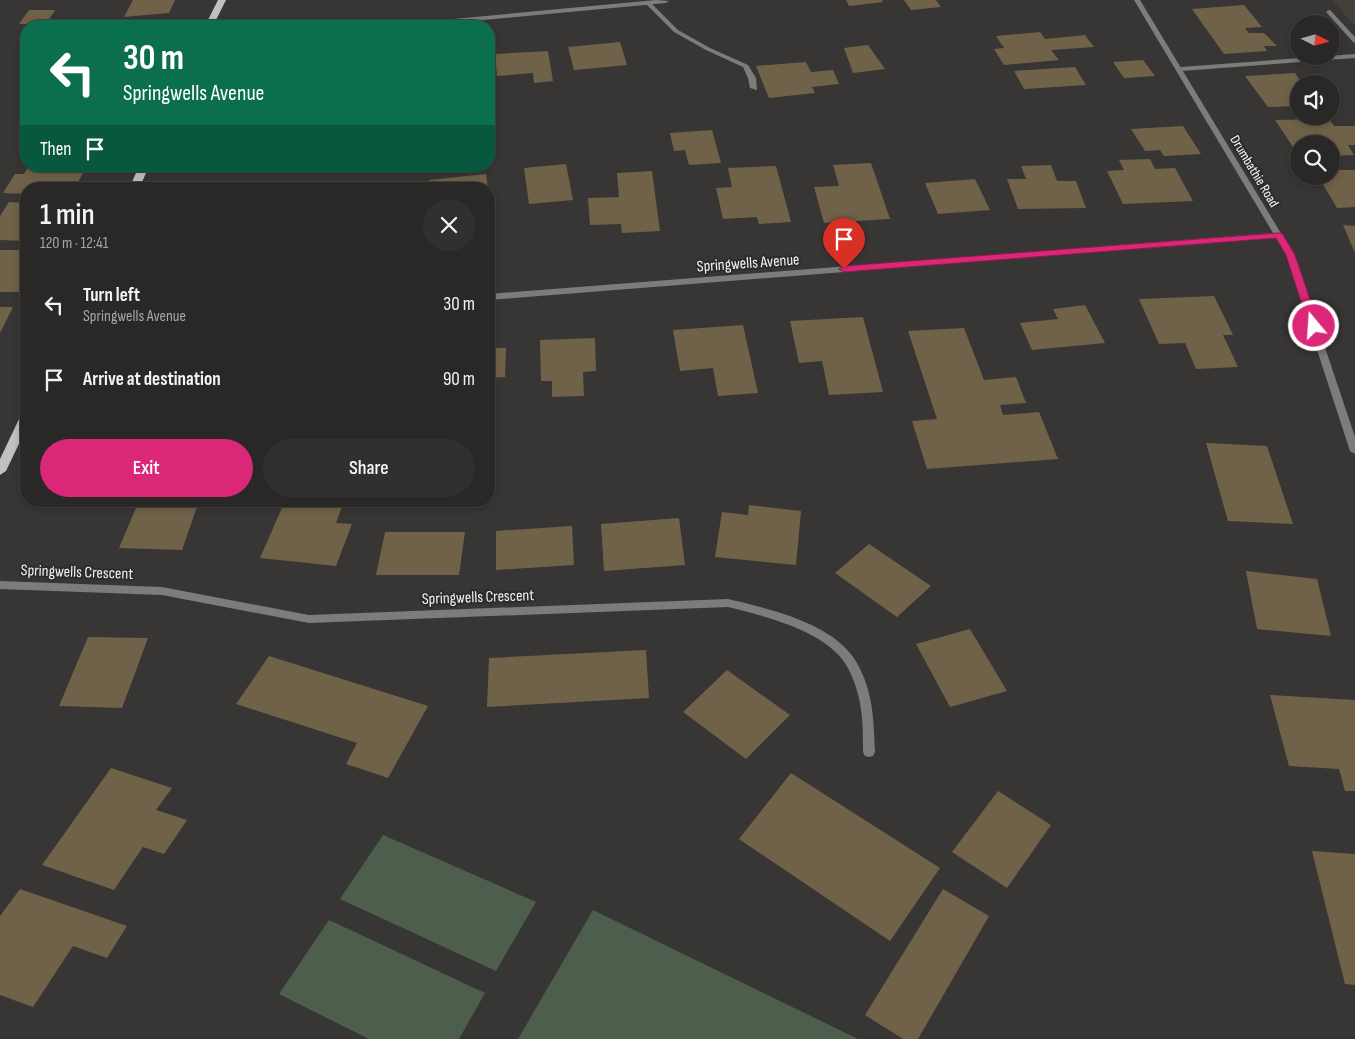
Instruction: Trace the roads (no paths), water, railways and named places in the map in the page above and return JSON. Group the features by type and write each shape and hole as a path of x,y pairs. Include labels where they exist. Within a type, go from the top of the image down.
{"main road":[{"path":"213,20 222,0"},
{"path":"0,471 20,429"}],"street":[{"name":"Drumbathie Road","path":"1137,0 1181,69 1290,255 1355,452"},
{"path":"463,20 666,1"},
{"path":"648,3 676,31 708,49 746,66 752,78 754,88"},
{"path":"1329,12 1355,40"},
{"path":"1181,69 1355,56"},
{"name":"Springwells Avenue","path":"495,297 1278,235"},
{"name":"Springwells Crescent","path":"0,585 162,590 309,619 728,603 757,610 797,625 827,639 846,656 861,684 868,721 869,752"}]}
